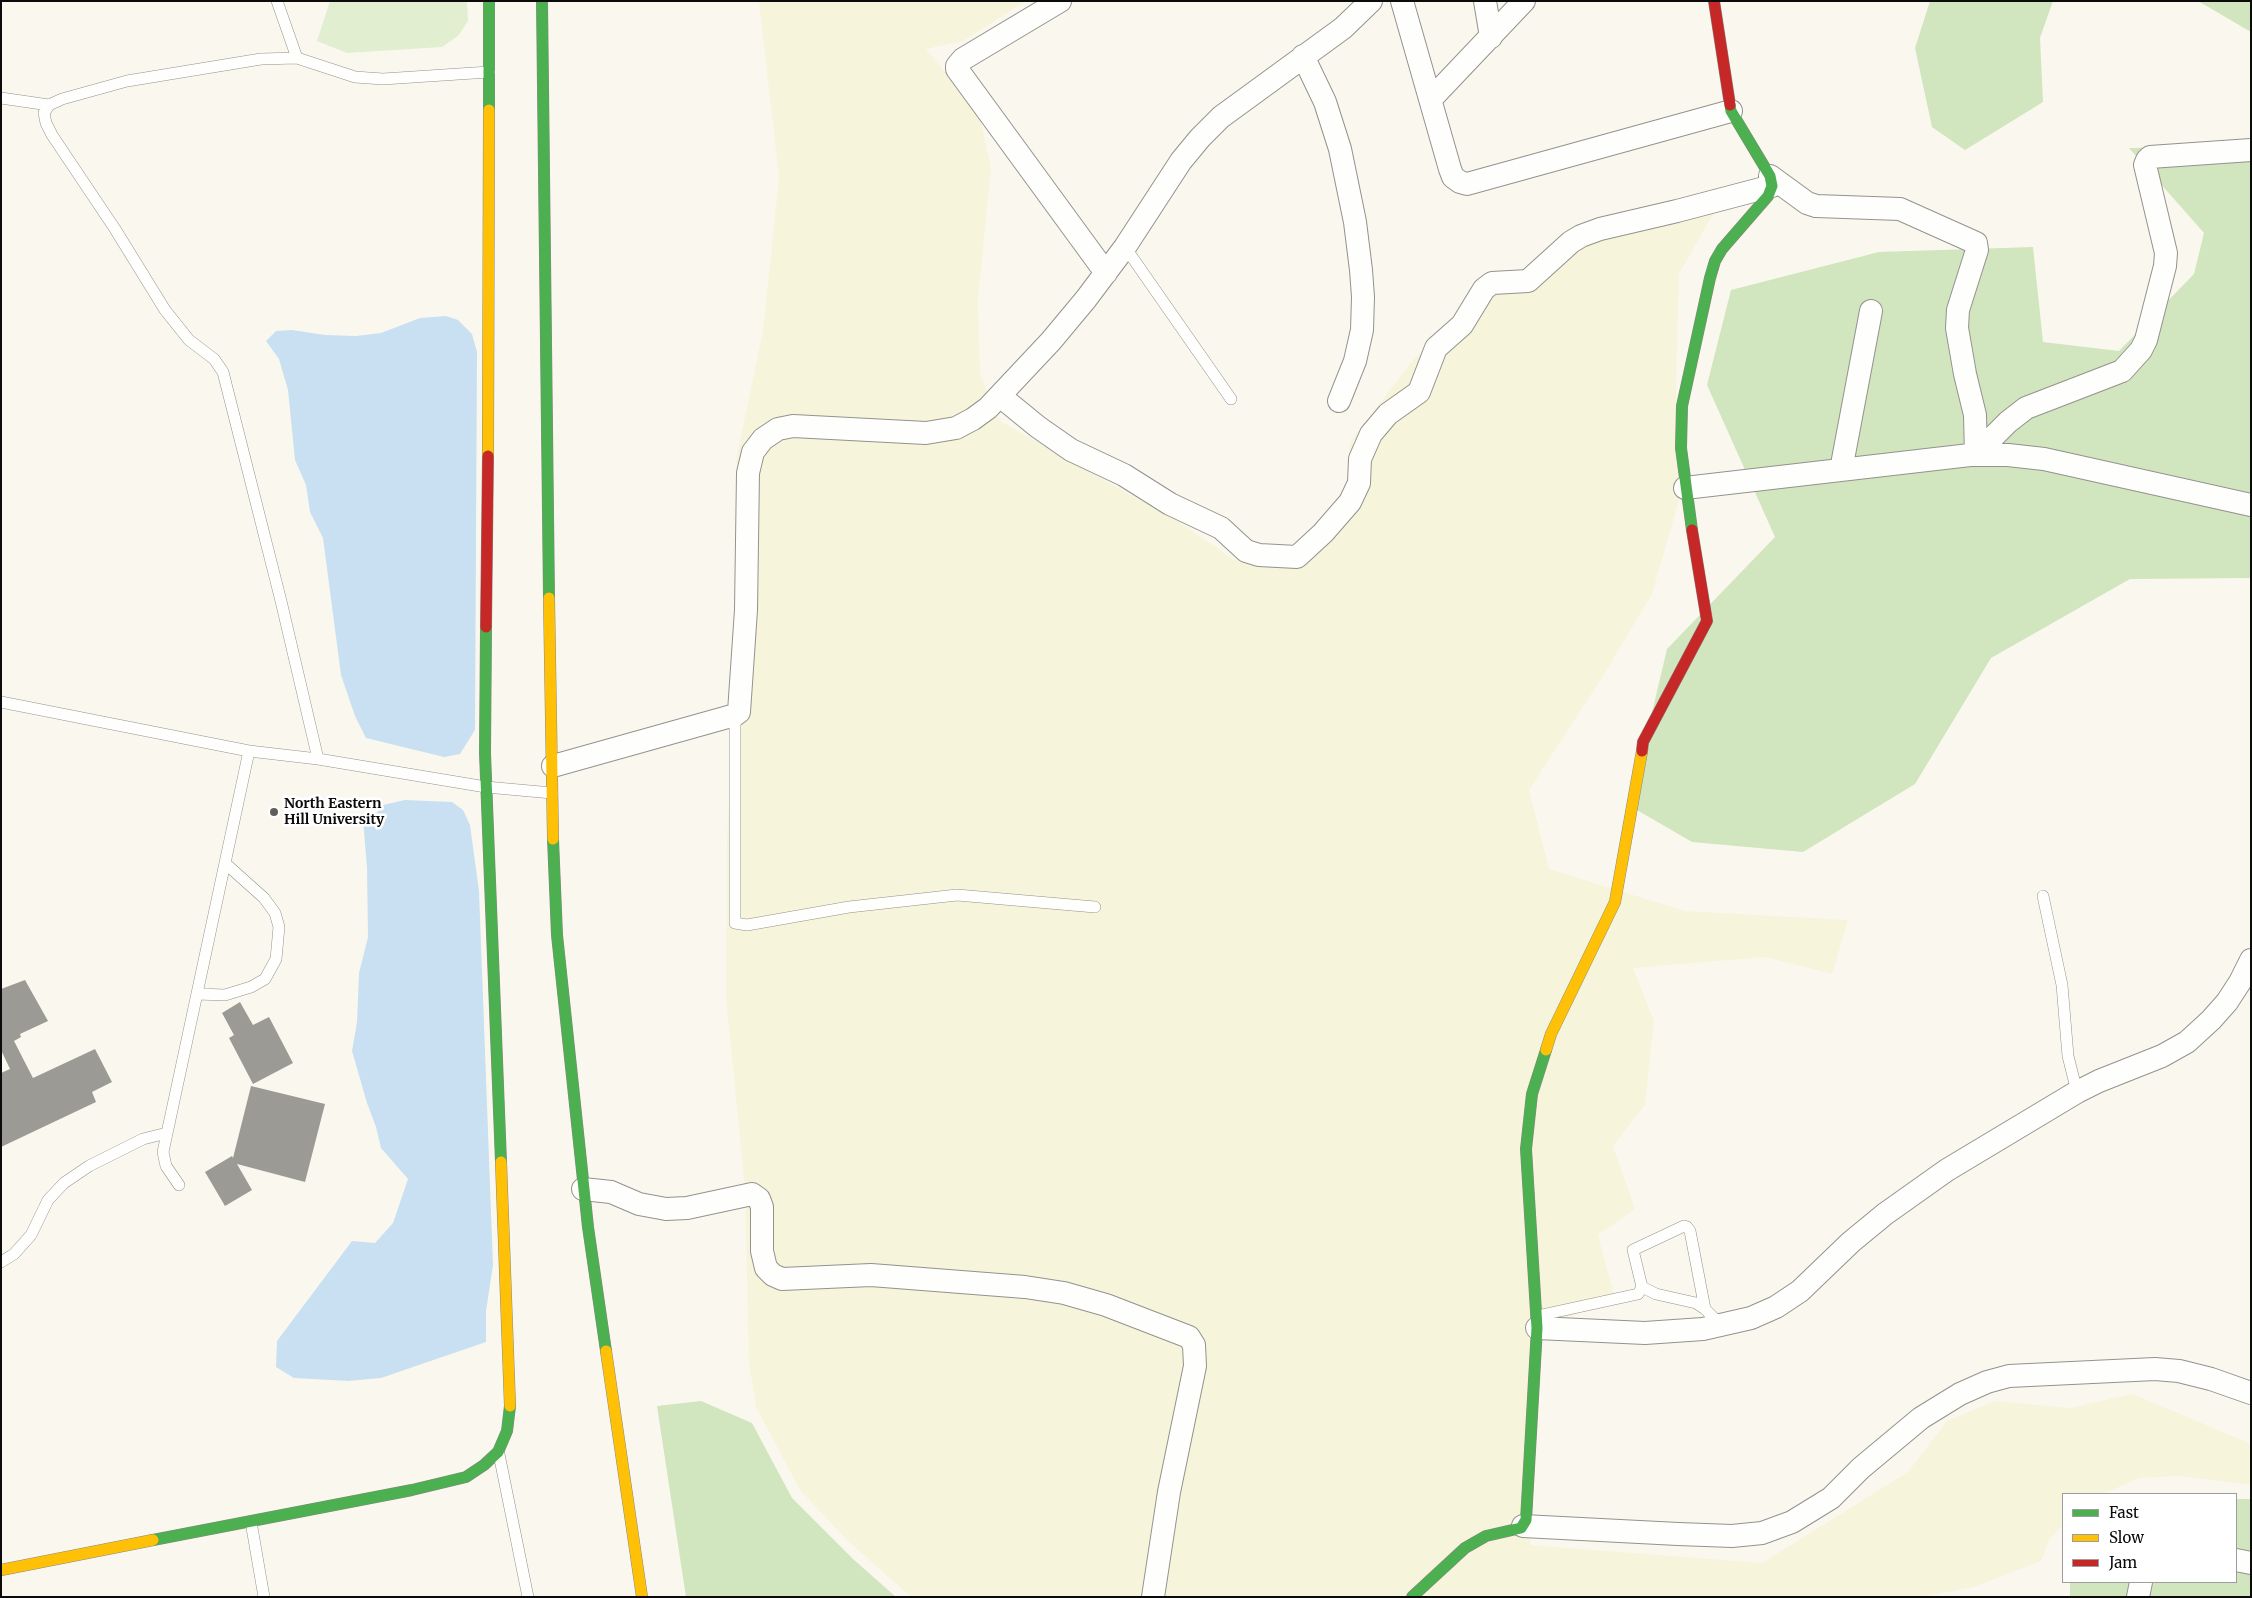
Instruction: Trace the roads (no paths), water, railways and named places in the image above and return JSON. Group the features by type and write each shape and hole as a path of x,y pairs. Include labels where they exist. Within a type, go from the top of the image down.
{"street":[{"path":"1,1570 412,1490 466,1477 484,1465 498,1452 507,1431 510,1404 486,786 490,274 489,1"},
{"path":"542,1 546,444 556,935 584,1189 606,1358 642,1597"},
{"path":"1060,1 963,59 957,66 957,69 1106,273"},
{"path":"553,766 735,715 739,712 741,706 746,610 748,474 753,452 763,439 778,429 793,426 926,433 956,428 973,419 988,408 1051,341 1106,273 1181,161 1200,138 1221,117 1343,28 1372,1"},
{"path":"1402,1 1453,177 1460,182 1467,184 1731,111"},
{"path":"1484,1 1492,37"},
{"path":"1430,100 1492,37 1524,1"},
{"path":"1714,1 1731,111 1771,181 1816,206 1900,209 1976,243 1977,250 1958,310 1957,328 1975,415 1980,455"},
{"path":"1303,56 1325,102 1340,149 1355,222 1361,270 1363,297 1362,330 1355,361 1339,400"},
{"path":"1980,455 1993,437 2026,408 2122,371 2141,350 2146,340 2165,266 2166,253 2145,165 2147,160 2150,158 2251,150"},
{"path":"1000,396 1071,450 1124,475 1176,508 1221,528 1246,551 1259,555 1297,557 1323,533 1350,502 1359,483 1360,459 1371,434 1388,414 1419,392 1436,348 1462,325 1484,289 1492,283 1528,281 1571,242 1581,236 1600,229 1677,211 1771,181"},
{"path":"1524,1526 1526,1520 1537,1322 1526,1149 1532,1094 1551,1034 1615,902 1643,742 1708,621 1684,488 1681,434 1682,406 1715,261 1722,248 1768,196 1771,181"},
{"path":"1841,470 1871,311"},
{"path":"1684,488 1980,455 2044,459 2251,505"},
{"path":"1537,1322 1645,1333 1703,1329 1751,1318 1776,1306 1800,1291 1851,1242 1884,1214 1980,1148 2077,1092 2099,1081 2162,1056 2187,1042 2227,1002 2251,960"},
{"path":"584,1189 611,1192 639,1204 666,1210 688,1208 752,1194 759,1199 762,1207 763,1260 766,1268 773,1275 782,1279 871,1276 1025,1287 1064,1294 1106,1305 1189,1337 1194,1345 1195,1366 1169,1492 1153,1597"},
{"path":"1412,1597 1465,1548 1486,1536 1524,1526 1732,1536 1762,1533 1792,1522 1831,1498 1861,1468 1921,1418 1960,1394 1986,1382 2009,1376 2179,1371 2211,1379 2251,1393"},
{"path":"2237,1560 2251,1563"},
{"path":"2138,1597 2141,1583"}],"lane":[{"path":"277,1 297,58"},
{"path":"318,759 282,601 223,372 214,359 189,340 165,310 115,229 52,134 46,123 44,113 49,106 62,99 81,94 164,74 260,59 297,58 355,77 383,79 489,72"},
{"path":"1,98 49,106"},
{"path":"1125,247 1231,399"},
{"path":"1,702 249,751 318,759 486,786 553,794"},
{"path":"735,715 735,923 747,925 849,907 957,895 1095,907"},
{"path":"179,1186 164,1160 163,1152 249,751"},
{"path":"197,994 225,995 251,987 265,978 276,959 280,927 275,913 264,898 226,864"},
{"path":"2043,896 2062,986 2068,1056 2077,1092"},
{"path":"1,1262 14,1254 31,1235 48,1200 64,1183 89,1166 142,1139 167,1133"},
{"path":"1537,1322 1638,1294 1642,1287 1633,1250 1684,1226 1690,1231 1704,1309"},
{"path":"1642,1287 1656,1294 1696,1303 1720,1325"},
{"path":"498,1452 528,1597"},
{"path":"251,1522 264,1597"}],"water":[{"path":"446,316 458,320 472,334 477,352 475,730 460,754 444,757 366,738 355,716 341,675 323,538 310,512 306,485 295,460 288,390 279,359 266,341 276,331 292,330 325,335 356,336 381,333 420,318"},
{"path":"405,800 452,802 463,810 470,825 479,891 493,1265 486,1311 486,1342 381,1378 348,1381 294,1378 276,1367 277,1341 352,1241 375,1243 393,1223 408,1179 381,1148 352,1051 357,1022 359,973 368,937 367,868 363,819 375,815 383,805"}],"place":[{"name":"North Eastern Hill University","path":"274,812"}]}
